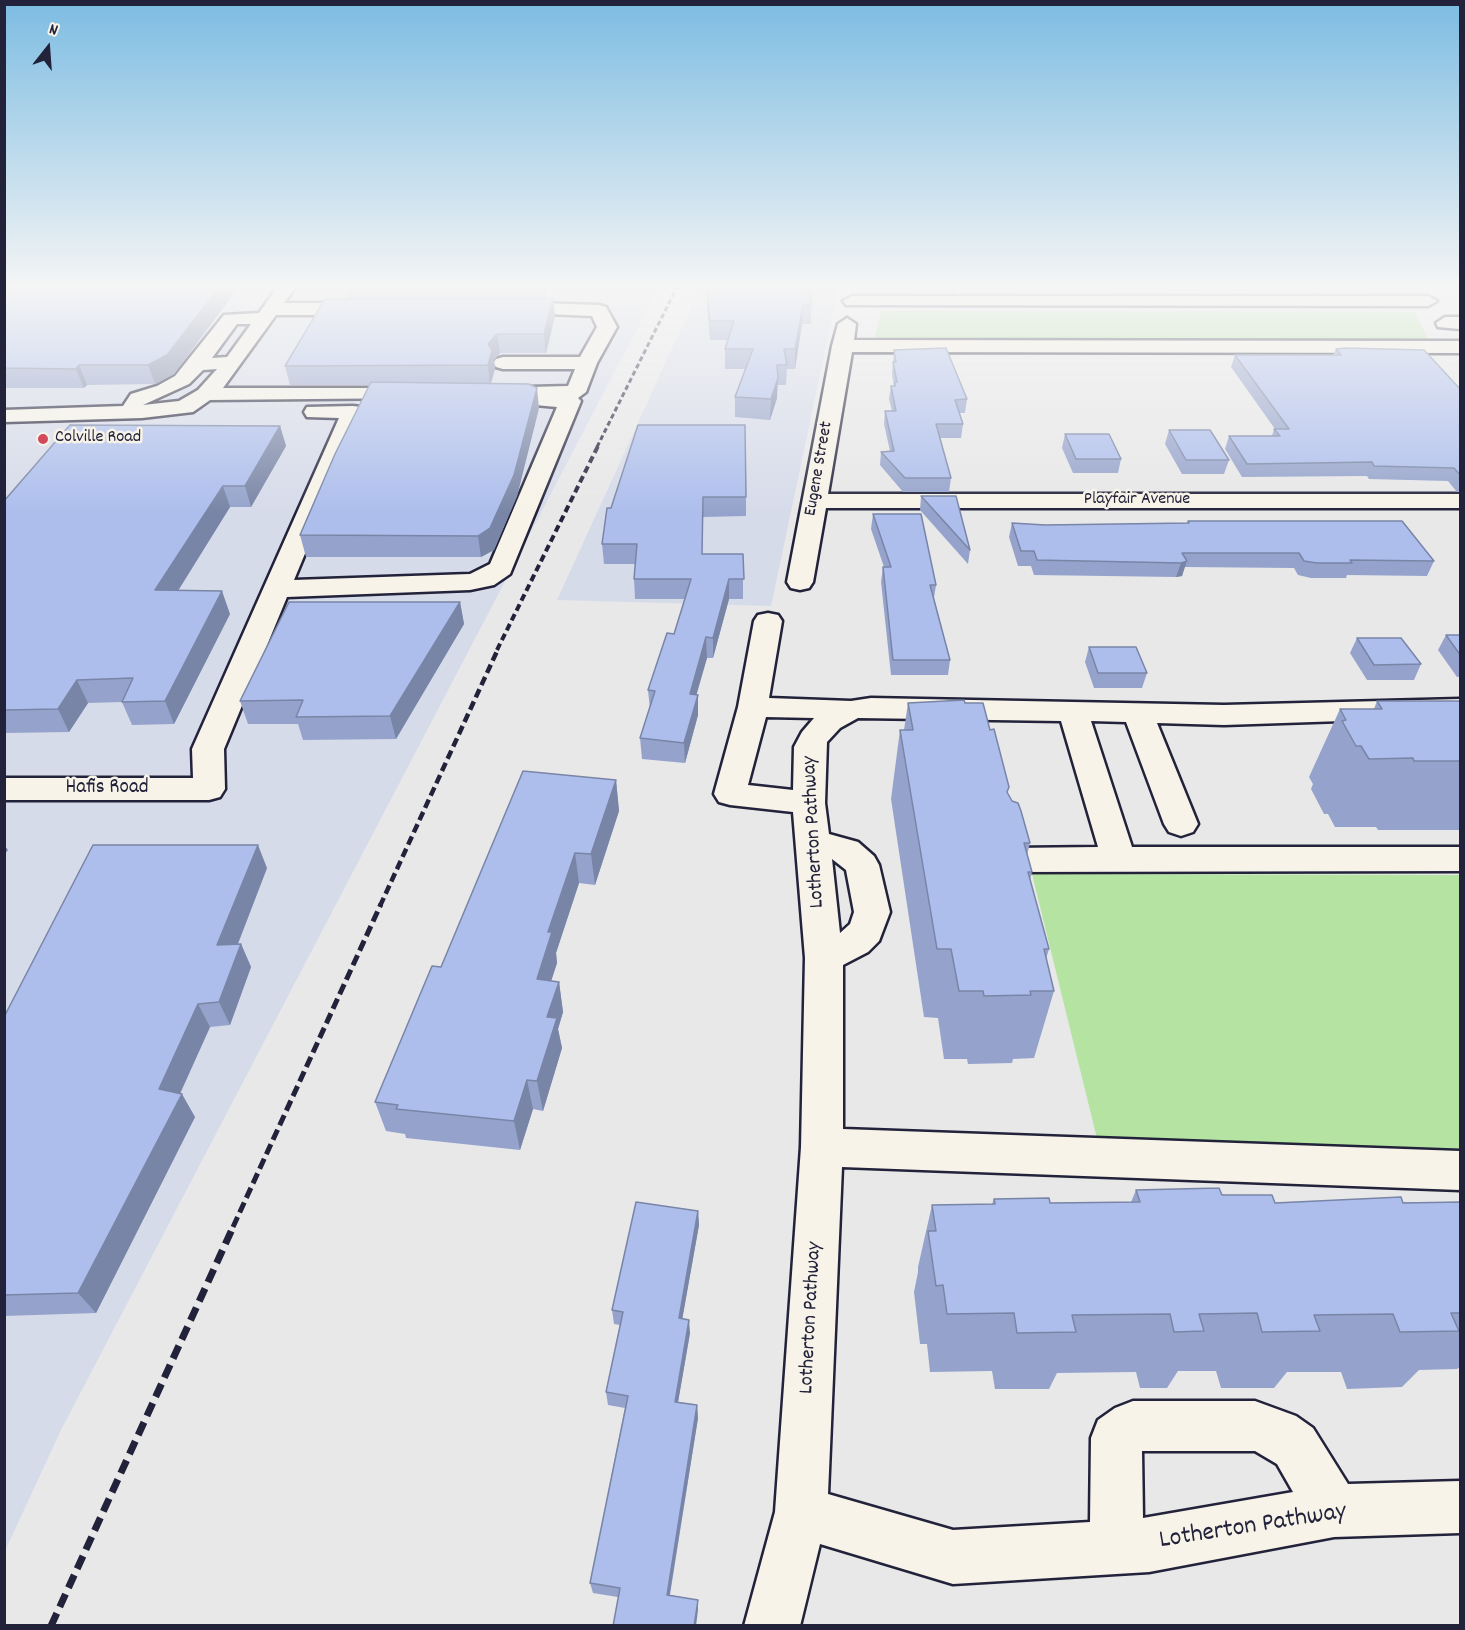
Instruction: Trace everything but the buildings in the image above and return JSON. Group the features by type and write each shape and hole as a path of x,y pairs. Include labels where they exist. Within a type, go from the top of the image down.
{"street":[{"path":"128,413 138,398 164,390 182,380 199,361"},
{"path":"195,401 204,412 353,412 275,589 470,582 485,579 501,568 570,401 472,398 576,392 589,361"},
{"name":"Eugene Street","path":"800,582 839,361"},
{"path":"197,364 233,363"},
{"path":"195,401 233,363"},
{"path":"501,368 585,369"},
{"path":"4,416 128,413 195,401 427,394"},
{"path":"4,438 28,416"},
{"name":"Playfair Avenue","path":"814,501 1461,501"},
{"name":"Hafis Road","path":"4,789 208,789 208,749 275,589"},
{"path":"768,621 753,707 730,794 809,803"},
{"path":"753,707 851,710"},
{"name":"Lotherton Pathway","path":"772,1626 801,1512 822,1147 824,958 809,803 810,747 813,739 829,721 851,710 887,707 1138,714 1368,712 1461,708"},
{"path":"1073,712 1119,859"},
{"path":"1368,712 1397,735 1406,738"},
{"path":"1138,714 1181,824"},
{"path":"813,841 846,851 862,865 872,912 866,931 855,942 824,958"},
{"path":"1011,860 1461,859"},
{"path":"822,1147 1461,1170"},
{"path":"1117,1547 1116,1438 1134,1426 1255,1426 1278,1434 1295,1446 1334,1511"},
{"name":"Lotherton Pathway","path":"801,1512 952,1557 1149,1545 1334,1511 1461,1507"}],"shaded area":[{"path":"5,361 620,361 61,1430 5,1551"},
{"path":"666,361 823,361 771,606 557,600"}],"green space":[{"path":"1032,874 1460,875 1460,1164 1103,1163"}],"railway":[{"path":"597,447 640,361"},
{"path":"497,650 598,446"},
{"path":"380,906 498,649"},
{"path":"233,1227 381,904"},
{"path":"51,1626 234,1225"}],"place":[{"name":"Colville Road","path":"43,439"}]}
